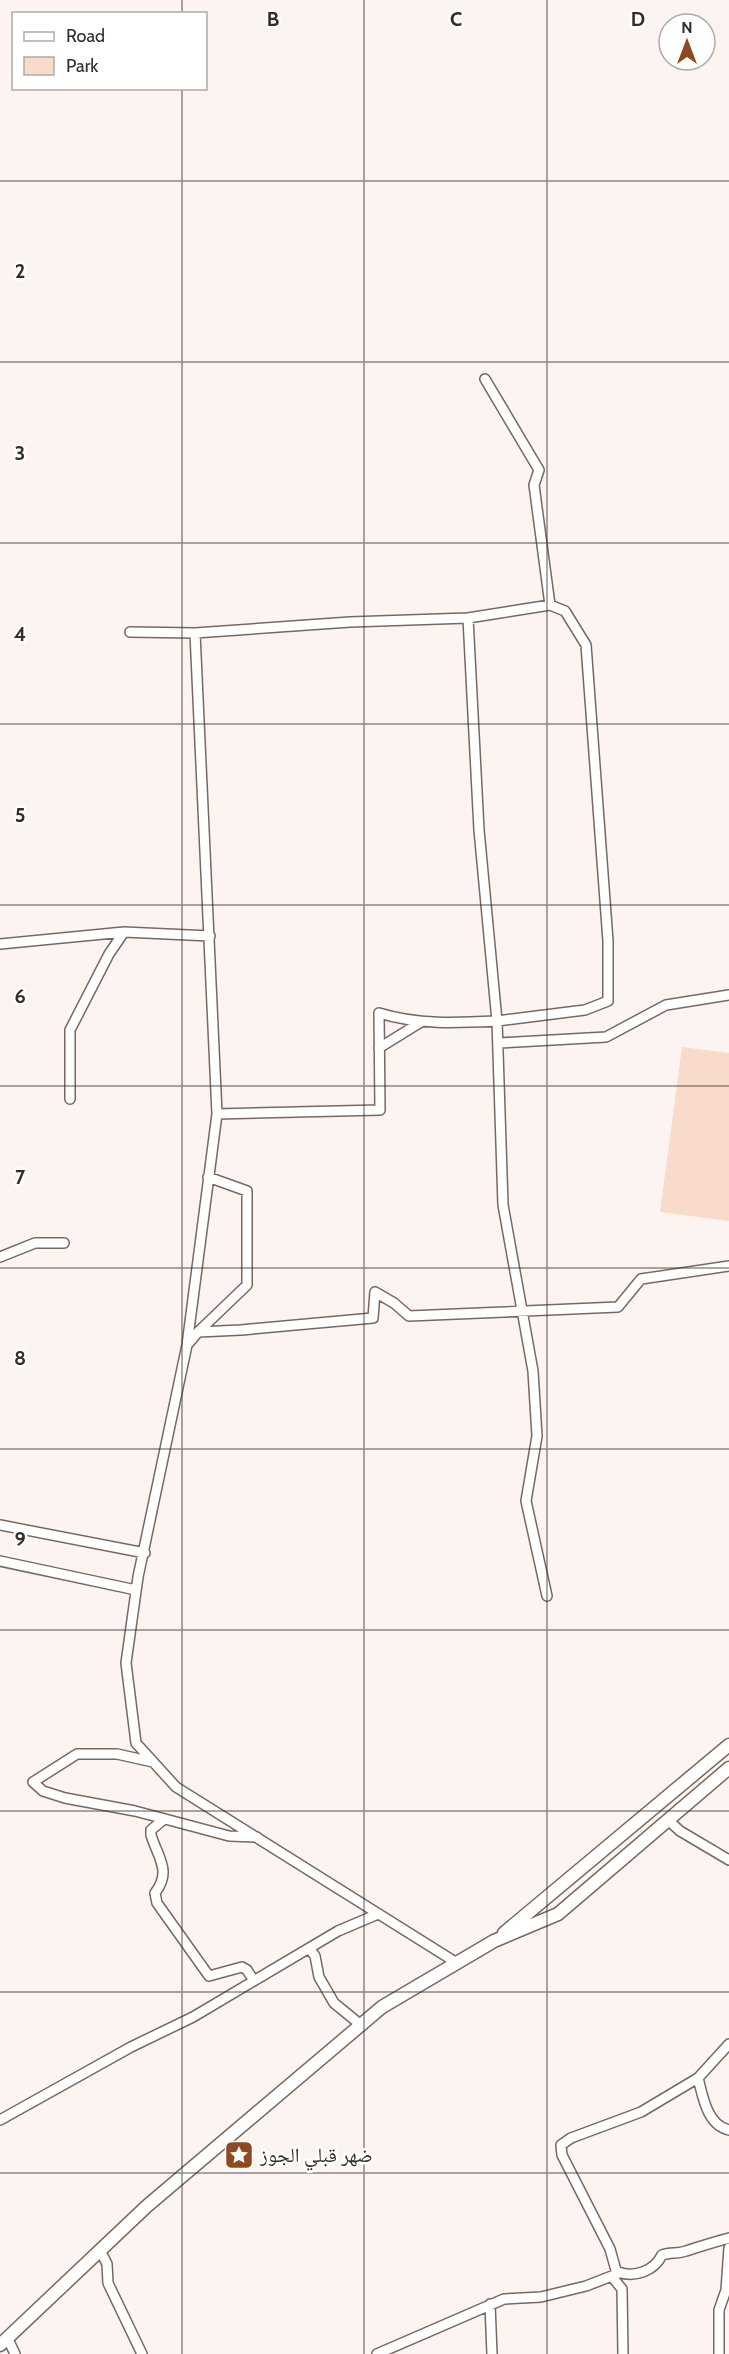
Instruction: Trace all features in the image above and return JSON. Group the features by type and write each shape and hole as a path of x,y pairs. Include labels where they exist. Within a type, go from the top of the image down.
{"main road":[{"path":"494,1941 729,1745"},
{"path":"4,2342 147,2206 382,2007 494,1941 558,1914 729,1768"}],"street":[{"path":"484,379 539,470 534,485 550,605"},
{"path":"130,632 195,633 350,622 468,618 550,605 565,611 586,645 608,942 608,1001 585,1010 497,1021 421,1022 379,1013 380,1110 217,1114"},
{"path":"468,618 479,830 499,1043 503,1205 533,1371 537,1436 526,1501 547,1596"},
{"path":"195,633 217,1114 187,1345 136,1590 126,1663 136,1743 176,1787 457,1963"},
{"path":"0,944 124,932 210,936"},
{"path":"70,1099 70,1030 103,964 124,932"},
{"path":"499,1043 606,1037 666,1005 729,995"},
{"path":"379,1048 421,1022"},
{"path":"187,1345 247,1285 247,1191 208,1177"},
{"path":"0,1257 35,1243 64,1243"},
{"path":"198,1332 373,1318 375,1293 394,1303 409,1316 524,1313 618,1307 641,1279 729,1266"},
{"path":"0,1525 145,1553"},
{"path":"0,1562 136,1590"},
{"path":"153,1762 117,1754 77,1754 33,1782 53,1796 135,1811 240,1838 257,1837"},
{"path":"163,1820 152,1830 151,1835 163,1870 163,1884 155,1893 157,1903 209,1976 242,1967 247,1970 254,1981"},
{"path":"668,1820 680,1831 729,1860"},
{"path":"0,2120 130,2047 193,2017 338,1931 378,1914"},
{"path":"309,1948 315,1956 319,1977 334,2003 362,2025"},
{"path":"623,2354 622,2289 615,2275 610,2248 562,2155 561,2145 571,2138 641,2112 698,2078 729,2044"},
{"path":"698,2078 711,2118 716,2126 729,2130"},
{"path":"377,2354 490,2304 516,2296 541,2297 615,2275 633,2275 652,2268 666,2253 686,2251 729,2238"},
{"path":"719,2354 719,2310 726,2290 729,2248"},
{"path":"101,2252 107,2264 108,2283 142,2354"},
{"path":"490,2304 492,2354"},
{"path":"4,2342 15,2354"}],"green space":[{"path":"682,1047 729,1053 729,1221 660,1212"}],"place":[{"name":"ضهر قبلي الجوز","path":"239,2155"}]}
